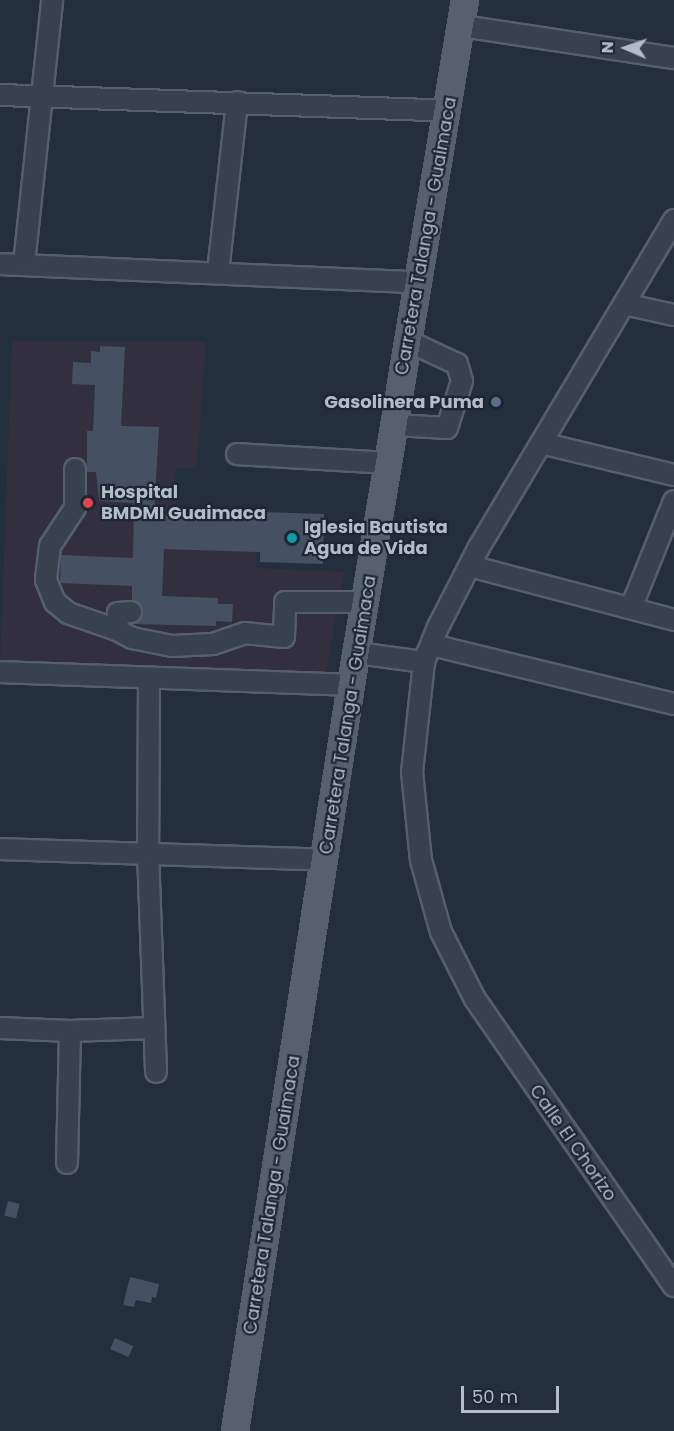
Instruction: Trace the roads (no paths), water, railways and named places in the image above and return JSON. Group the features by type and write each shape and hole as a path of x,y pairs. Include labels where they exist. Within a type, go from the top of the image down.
{"main road":[{"name":"Carretera Talanga - Guaimaca","path":"235,1431 351,686 465,0"}],"street":[{"path":"24,264 52,0"},
{"path":"462,26 674,58"},
{"path":"0,95 447,111"},
{"path":"218,272 237,102"},
{"name":"Calle El Chorizo","path":"674,220 470,566 428,653 412,772 421,860 441,932 475,999 674,1286"},
{"path":"0,264 418,282"},
{"path":"624,304 674,315"},
{"path":"394,424 447,428 462,381 457,364 408,340"},
{"path":"541,443 674,475"},
{"path":"237,454 388,463"},
{"path":"75,469 75,508 50,546 46,580 55,602 68,612 132,638 172,646 213,644 245,633 284,637 285,602 365,602"},
{"path":"631,608 674,501"},
{"path":"470,566 674,620"},
{"path":"117,630 118,613 131,612"},
{"path":"357,653 428,653 674,704"},
{"path":"0,672 351,686"},
{"path":"149,678 148,852 156,1072"},
{"path":"0,849 148,852 325,860"},
{"path":"0,1028 70,1031 154,1028"},
{"path":"67,1162 70,1031"}],"place":[{"name":"Gasolinera Puma","path":"496,402"},
{"name":"Hospital BMDMI Guaimaca","path":"88,503"},
{"name":"Iglesia Bautista Agua de Vida","path":"292,538"}]}
